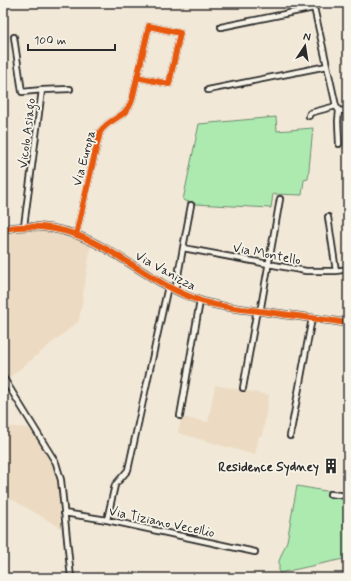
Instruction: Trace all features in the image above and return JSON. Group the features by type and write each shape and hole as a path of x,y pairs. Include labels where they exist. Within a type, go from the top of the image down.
{"street":[{"path":"221,27 313,5 338,109 339,144"},
{"name":"Via Europa","path":"76,234 100,132 105,125 121,116 129,108 149,26 180,33 169,84 137,77"},
{"name":"Vicolo Asiago","path":"14,37 22,92 70,89"},
{"path":"208,90 327,66"},
{"name":"Vicolo Asiago","path":"24,226 42,90"},
{"path":"309,116 310,113 338,109 348,110"},
{"path":"243,388 256,315 261,307 280,199"},
{"path":"176,286 191,205"},
{"path":"328,217 336,271"},
{"name":"Via Vanizza","path":"3,229 24,226 52,228 76,234 100,245 168,286 200,301 221,306 348,323"},
{"name":"Via Montello","path":"183,248 306,271 336,271 348,269"},
{"name":"Via Vanizza","path":"107,520 116,485 128,470 168,286"},
{"name":"Via Vanizza","path":"180,416 200,301"},
{"path":"290,436 312,318"},
{"path":"3,377 56,463 60,480 71,578"},
{"path":"330,494 348,496"},
{"name":"Via Tiziano Vecellio","path":"64,513 107,520 255,552"}],"shaded area":[{"path":"19,231 45,232 70,237 91,245 79,321 9,378 3,371 3,234"},
{"path":"215,385 269,395 262,436 259,436 255,455 178,433 181,417 208,422"},
{"path":"3,426 29,428 50,457 54,465 57,478 61,528 13,500 4,498"}],"green space":[{"path":"276,117 277,131 313,128 308,179 304,180 302,195 273,194 271,208 194,204 183,200 199,124"},
{"path":"297,486 343,494 344,502 348,503 348,558 279,573 279,561 287,541"}],"cycle path":[{"path":"76,235 100,132 108,123 122,115 132,100 149,26 180,33 169,84 137,77"},
{"path":"3,229 33,226 60,230 85,238 175,290 201,301 234,308 348,323"}],"place":[{"name":"Residence Sydney","path":"331,466"}]}
